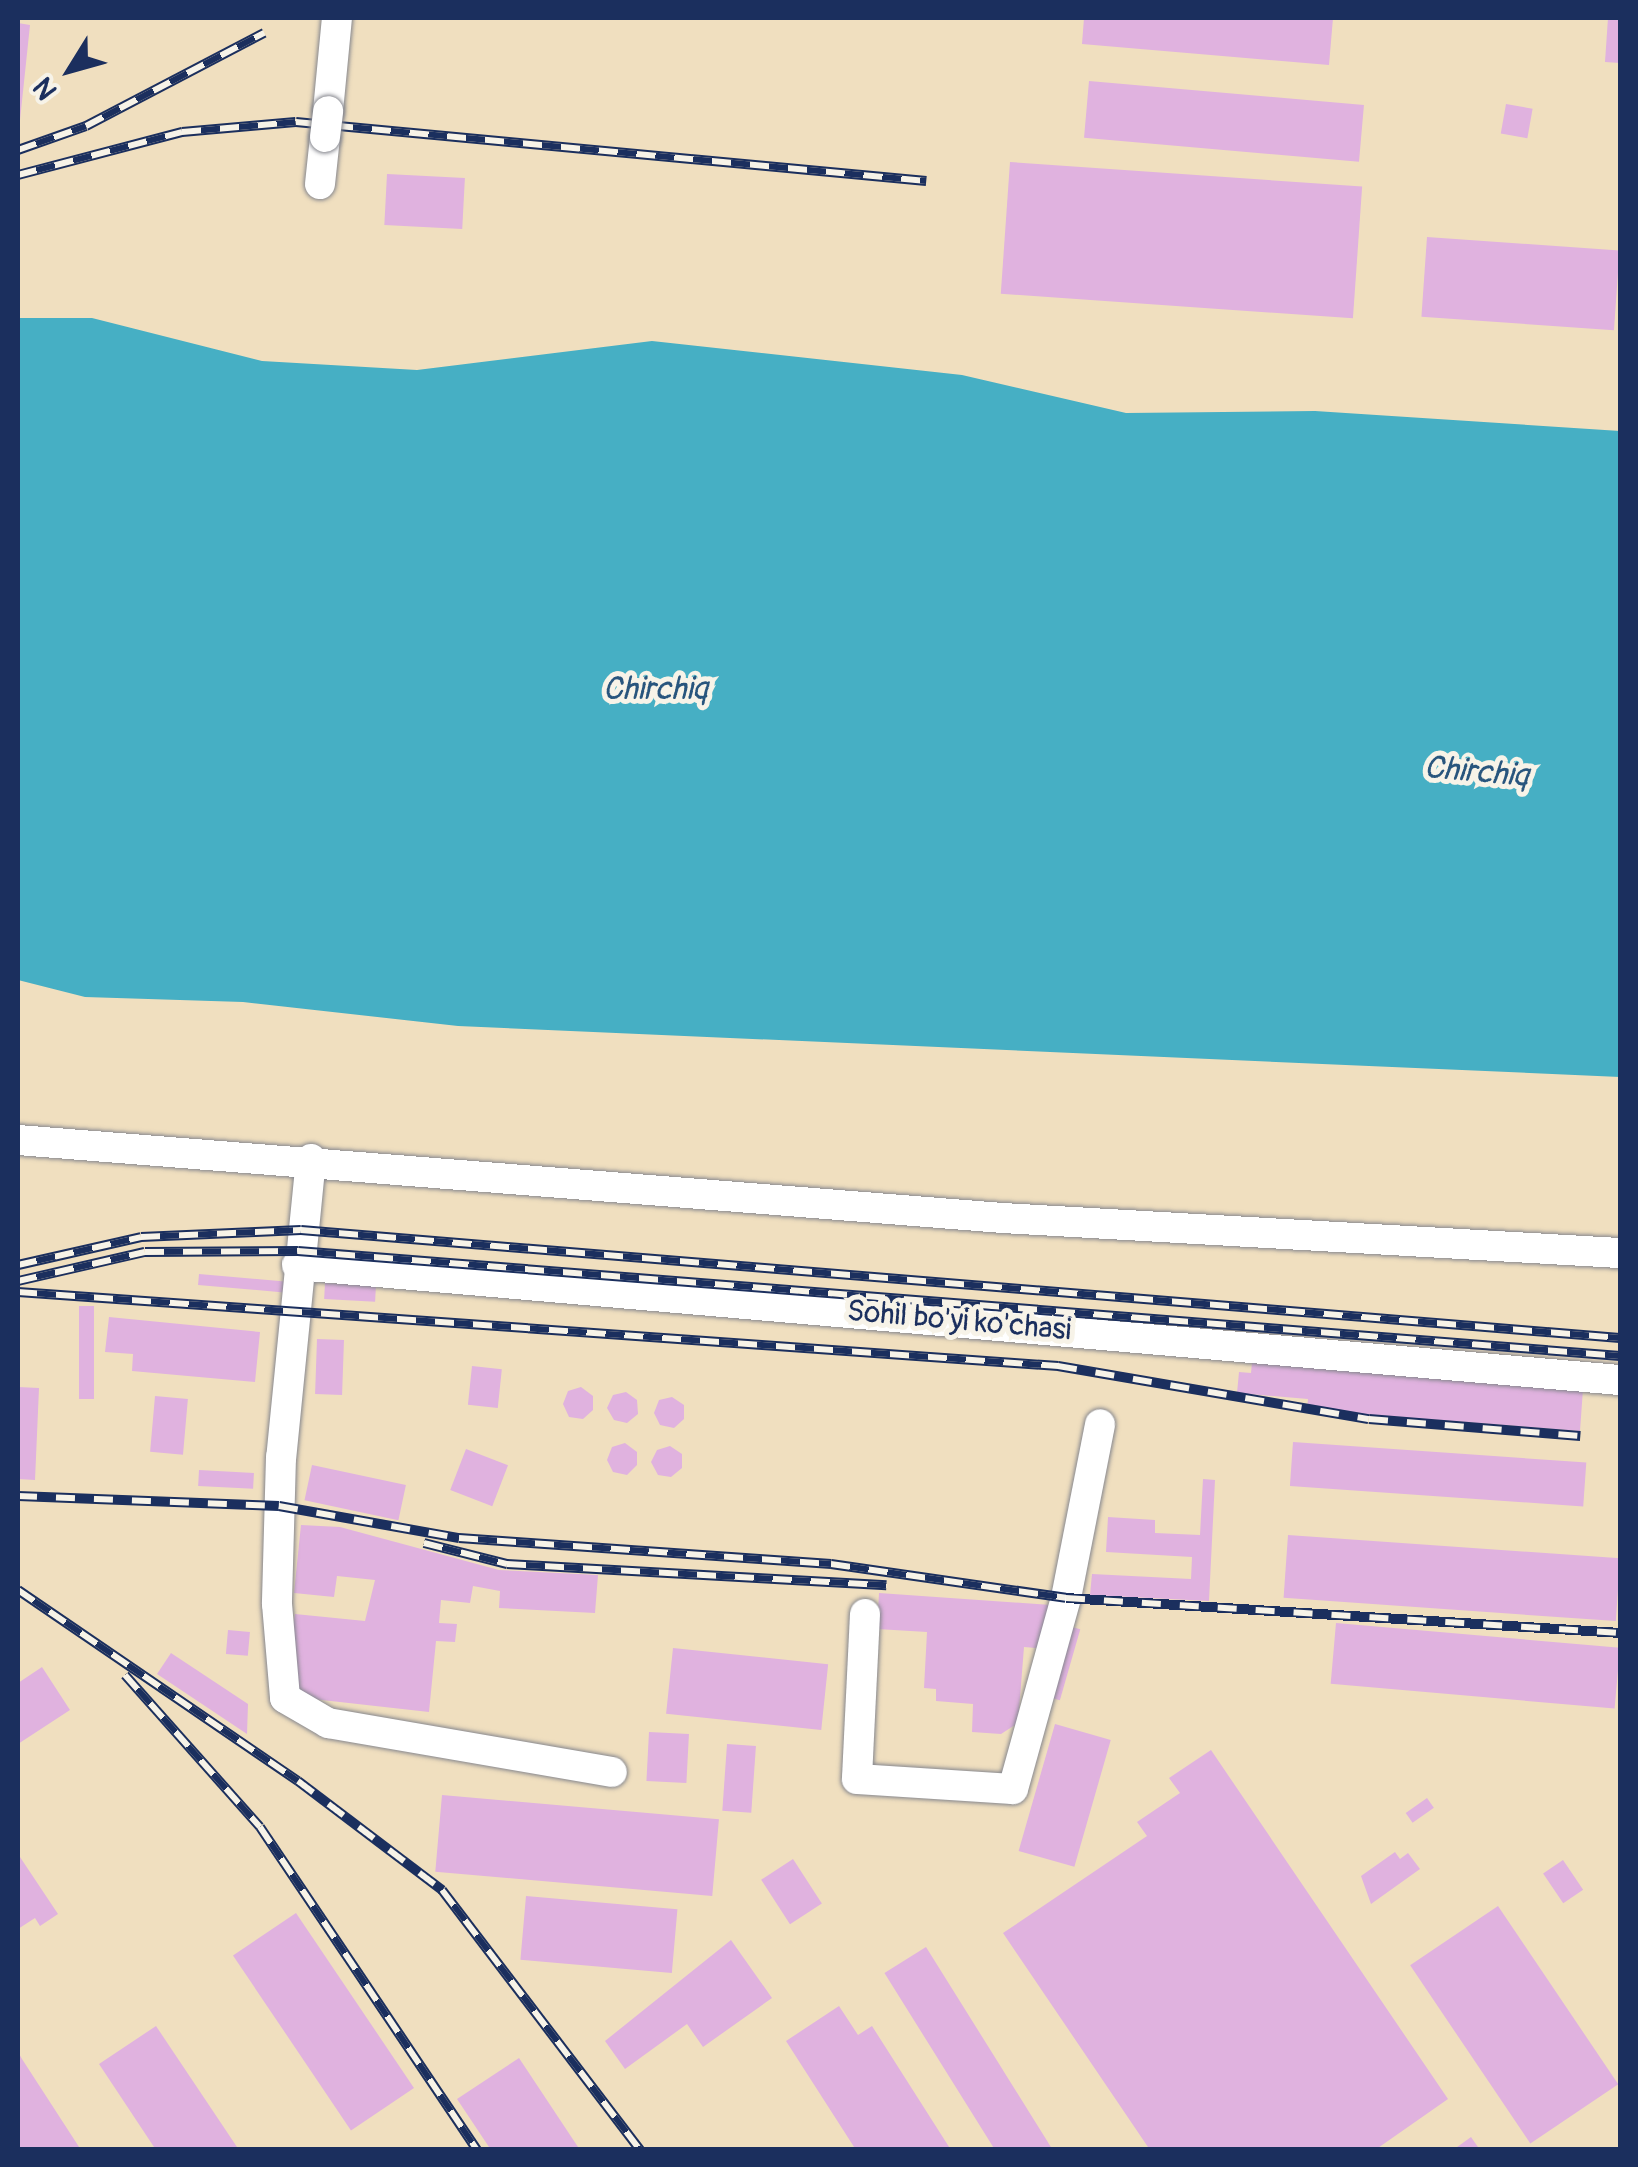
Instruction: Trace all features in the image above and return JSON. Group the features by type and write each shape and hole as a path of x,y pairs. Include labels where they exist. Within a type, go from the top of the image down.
{"street":[{"path":"320,184 337,22"},
{"path":"18,1140 312,1159 1002,1218 1620,1253"},
{"path":"312,1159 297,1265 277,1585 285,1698 328,1723 612,1772"},
{"name":"Sohil bo'yi ko'chasi","path":"297,1265 1620,1380"},
{"path":"865,1614 857,1779 1013,1789 1066,1598 1100,1424"}],"water":[{"name":"Chirchiq","path":"18,318 92,318 262,361 417,370 652,341 962,375 1126,413 1315,411 1620,431 1620,1077 458,1026 243,1002 85,997 18,980"}],"building":[{"path":"1084,18 1333,18 1329,65 1082,44"},
{"path":"1608,18 1620,18 1620,63 1605,62"},
{"path":"18,23 30,25 20,120 18,120"},
{"path":"1089,81 1364,105 1359,162 1084,138"},
{"path":"1506,104 1533,109 1527,138 1501,134"},
{"path":"1010,162 1362,187 1353,318 1001,294"},
{"path":"387,174 465,178 462,229 384,225"},
{"path":"1427,237 1620,250 1614,330 1421,317"},
{"path":"199,1274 285,1281 284,1292 198,1285"},
{"path":"325,1283 376,1286 375,1302 324,1299"},
{"path":"79,1306 94,1306 94,1399 79,1399"},
{"path":"109,1317 260,1332 255,1382 132,1371 133,1354 105,1352"},
{"path":"317,1339 344,1340 342,1395 315,1394"},
{"path":"1252,1363 1583,1389 1580,1431 1307,1410 1308,1399 1237,1393 1239,1372 1251,1373"},
{"path":"472,1366 502,1369 498,1408 468,1405"},
{"path":"18,1387 39,1388 35,1480 18,1479"},
{"path":"581,1387 593,1396 593,1410 583,1419 569,1417 563,1404 568,1391"},
{"path":"626,1392 637,1400 638,1414 627,1423 614,1420 607,1408 613,1395"},
{"path":"155,1396 188,1399 183,1455 150,1452"},
{"path":"672,1397 684,1405 684,1419 674,1428 660,1425 654,1413 659,1400"},
{"path":"1293,1442 1586,1463 1583,1506 1290,1486"},
{"path":"625,1443 637,1452 637,1465 627,1475 613,1472 607,1460 612,1447"},
{"path":"670,1446 682,1454 682,1468 671,1477 658,1475 651,1462 657,1450"},
{"path":"466,1449 508,1465 492,1506 450,1490"},
{"path":"312,1465 406,1485 398,1520 305,1500"},
{"path":"199,1470 254,1473 253,1489 198,1486"},
{"path":"1203,1479 1215,1480 1209,1601 1090,1595 1092,1574 1191,1579 1192,1557 1106,1552 1108,1517 1155,1520 1155,1533 1200,1535"},
{"path":"301,1525 340,1527 499,1570 598,1575 595,1613 499,1608 500,1591 473,1586 470,1603 441,1600 439,1623 457,1624 455,1642 436,1641 429,1712 304,1698 286,1669 295,1614 365,1621 375,1580 337,1576 334,1597 294,1593"},
{"path":"1288,1535 1620,1558 1616,1621 1284,1598"},
{"path":"879,1593 1051,1605 1048,1649 1024,1647 1018,1723 1001,1734 972,1732 973,1704 936,1701 936,1689 924,1688 927,1632 877,1629"},
{"path":"1336,1623 1620,1648 1615,1709 1331,1684"},
{"path":"1062,1624 1080,1629 1060,1700 1042,1695"},
{"path":"228,1630 250,1632 248,1656 226,1654"},
{"path":"673,1648 828,1664 821,1730 666,1714"},
{"path":"171,1653 248,1704 247,1734 157,1674"},
{"path":"42,1667 70,1710 18,1744 18,1683"},
{"path":"1055,1724 1111,1740 1074,1867 1019,1851"},
{"path":"649,1732 689,1734 686,1783 646,1781"},
{"path":"727,1744 756,1746 751,1813 722,1811"},
{"path":"1211,1750 1448,2099 1375,2150 1150,2150 1003,1933 1147,1836 1137,1822 1180,1793 1169,1778"},
{"path":"442,1795 719,1819 712,1896 435,1872"},
{"path":"1427,1798 1434,1808 1413,1823 1406,1813"},
{"path":"1395,1852 1400,1859 1408,1853 1420,1869 1371,1904 1361,1876"},
{"path":"18,1854 58,1914 40,1926 35,1918 18,1929"},
{"path":"793,1859 822,1903 790,1924 761,1880"},
{"path":"1563,1860 1583,1890 1563,1903 1543,1873"},
{"path":"526,1896 677,1909 672,1973 520,1960"},
{"path":"1498,1906 1618,2084 1530,2144 1410,1965"},
{"path":"296,1913 414,2088 351,2130 233,1955"},
{"path":"731,1940 772,1998 703,2047 687,2024 625,2069 605,2041"},
{"path":"926,1947 1053,2150 995,2150 884,1973"},
{"path":"839,2006 858,2035 872,2026 951,2150 856,2150 786,2041"},
{"path":"156,2026 239,2150 156,2150 99,2064"},
{"path":"18,2052 22,2059 81,2150 18,2150"},
{"path":"519,2058 580,2150 491,2150 457,2099"},
{"path":"1471,2137 1480,2150 1453,2150"}],"railway":[{"path":"18,150 86,126 264,33"},
{"path":"18,175 182,132 296,122 926,181"},
{"path":"18,1265 141,1237 301,1230 1620,1338"},
{"path":"18,1281 145,1252 298,1251 1620,1356"},
{"path":"18,1292 1058,1366 1369,1419 1580,1436"},
{"path":"18,1496 279,1506 459,1538 831,1564 1066,1598 1620,1633"},
{"path":"424,1543 507,1564 886,1585"},
{"path":"18,1590 298,1781 442,1890 640,2150"},
{"path":"125,1675 260,1827 477,2150"}]}
